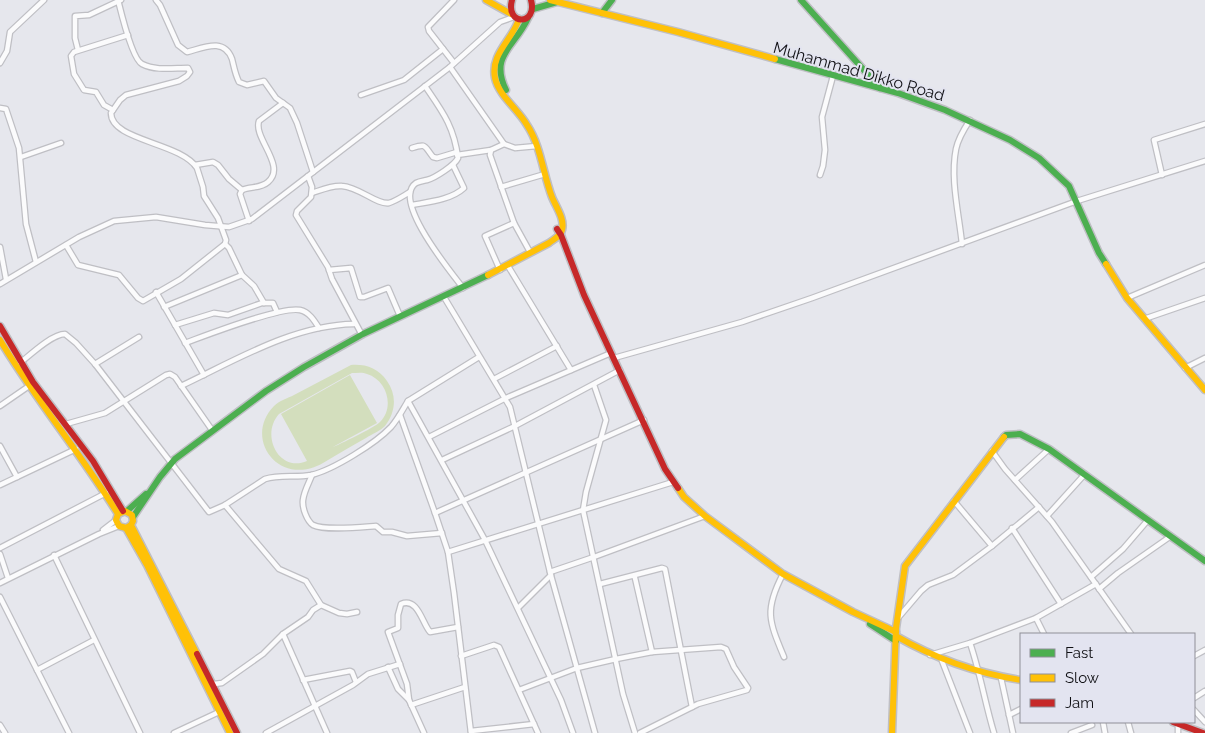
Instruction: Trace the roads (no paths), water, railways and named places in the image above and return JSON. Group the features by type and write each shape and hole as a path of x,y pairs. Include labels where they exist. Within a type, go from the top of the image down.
{"street":[{"path":"0,63 7,51 10,32 44,0"},
{"path":"78,50 74,27 75,16 90,15 119,0 128,35 135,56 140,64 157,68 188,68 190,72 179,81 126,95 120,100 110,116 120,130 176,151 196,165 204,187 204,196 218,218 226,240 225,244 229,248 242,275 254,286 264,303"},
{"path":"454,0 428,27 429,31 443,49 504,144 515,148 537,146"},
{"path":"486,0 514,17"},
{"path":"512,0 509,6 516,26 497,56 494,70 496,83 529,126 553,200 559,232 584,295 644,420 665,469 684,497 705,516 783,574 929,655 980,673 1020,680"},
{"path":"516,109 502,84 499,64 522,30 533,9 531,0"},
{"name":"Muhammad Dikko Road","path":"550,0 686,34 881,88 970,120 1010,140 1039,158 1069,186 1099,253 1127,298 1205,390"},
{"path":"602,13 612,0"},
{"path":"801,0 881,88"},
{"path":"159,1 178,45 183,50 187,52 211,45 220,46 230,56 239,82 247,85 264,81 276,98 290,108 297,123 313,172"},
{"path":"533,9 558,1"},
{"path":"0,284 66,245 114,221 156,217 206,226 228,227 249,220 452,65 500,22 514,17 528,18"},
{"path":"113,110 104,105 96,92 84,90 74,74 70,56 78,50 128,35"},
{"path":"361,95 404,80 443,49"},
{"path":"820,175 825,150 822,116 833,76"},
{"path":"425,86 448,120 457,153 454,165 429,180 418,182 413,186 410,192 412,205 430,245 463,288"},
{"path":"242,190 260,187 268,182 272,176 271,156 257,125 259,121 283,103"},
{"path":"0,108 6,109 21,157 26,224 36,262"},
{"path":"962,244 954,162 956,147 970,120"},
{"path":"1162,175 1154,140 1205,124"},
{"path":"21,157 61,142"},
{"path":"412,148 424,145 433,157 437,158 457,153 491,150 504,144"},
{"path":"491,150 490,156 514,223 530,252"},
{"path":"430,437 506,398 571,370 613,356 742,322 1077,201 1205,161"},
{"path":"196,165 213,162 242,190"},
{"path":"412,205 440,199 464,188 454,165"},
{"path":"501,187 545,174"},
{"path":"308,176 312,193 311,197 297,211 296,215 329,270 354,324 362,335"},
{"path":"312,193 339,185 348,186 368,195 379,203 388,203 410,192"},
{"path":"242,190 240,194 249,220"},
{"path":"500,270 485,236 514,223"},
{"path":"123,519 133,517 171,463 266,390 362,335 508,266 538,248 559,232"},
{"path":"66,245 78,265 119,275 140,300 145,300 181,279 225,244"},
{"path":"0,247 6,279"},
{"path":"1127,298 1205,265"},
{"path":"508,266 571,370"},
{"path":"329,270 351,268 360,297 388,288 400,316"},
{"path":"164,307 242,275"},
{"path":"156,292 204,375"},
{"path":"444,297 479,357 506,398 515,426 550,573 594,733"},
{"path":"1144,318 1205,298"},
{"path":"175,326 214,313 228,315 264,303 274,304 277,312"},
{"path":"185,343 284,310 302,310 310,316 319,328"},
{"path":"181,386 264,347 319,328 354,324"},
{"path":"1,329 20,363 106,481 123,519 230,733"},
{"path":"20,363 39,347 62,334 76,343 95,364 207,512 212,512 265,479 312,474 336,465 376,440 391,427 408,401 479,357"},
{"path":"95,364 139,337"},
{"path":"0,340 29,386 76,449 123,519 214,684 237,733"},
{"path":"494,380 557,346"},
{"path":"1185,368 1205,358"},
{"path":"442,460 515,426 620,370"},
{"path":"66,424 95,417 123,403 170,374 175,377 212,430"},
{"path":"594,385 606,416 606,426 586,492 583,510 623,694 635,733"},
{"path":"0,406 29,386"},
{"path":"408,401 430,437 485,540 551,678 573,733"},
{"path":"400,415 436,513 448,552 471,732 502,730 534,724"},
{"path":"436,513 644,420"},
{"path":"892,733 896,636 901,582 905,566 992,450 1006,435 1020,434 1049,449 1205,560"},
{"path":"0,446 17,477"},
{"path":"0,485 76,449"},
{"path":"1015,480 1049,449"},
{"path":"992,450 1015,480 1047,516 1130,633"},
{"path":"312,474 303,501 307,517 314,525 352,528 376,526 383,532 408,536 442,533"},
{"path":"1047,516 1086,474"},
{"path":"448,552 673,482"},
{"path":"0,583 99,534 123,519 151,490"},
{"path":"0,548 106,494"},
{"path":"954,501 992,546"},
{"path":"225,505 279,569 306,581 321,605 339,613 357,612"},
{"path":"898,618 928,585 953,574 992,546 1039,507"},
{"path":"518,608 550,573 705,516"},
{"path":"1091,577 1122,549 1148,520"},
{"path":"1012,528 1061,604"},
{"path":"929,655 970,643 1036,618 1097,586 1171,536"},
{"path":"0,554 8,578"},
{"path":"54,555 140,733"},
{"path":"600,584 662,568 665,569 692,707"},
{"path":"783,574 775,589 769,610 770,622 784,657"},
{"path":"634,576 652,652"},
{"path":"0,596 69,733"},
{"path":"424,733 409,700 407,684 388,632 398,628 400,608 404,602 412,603 415,606 430,632 458,626"},
{"path":"214,684 222,683 256,660 283,634 321,605"},
{"path":"1036,618 1044,633"},
{"path":"283,634 327,733"},
{"path":"37,670 94,640"},
{"path":"970,643 980,673 984,699 994,733"},
{"path":"461,656 497,645 538,733"},
{"path":"519,690 576,668 616,659 652,652 723,647 748,688 747,690 743,693 707,701 692,707 640,733"},
{"path":"942,661 970,733"},
{"path":"266,733 368,674 400,664"},
{"path":"388,668 398,688 409,700"},
{"path":"304,680 350,671 356,682"},
{"path":"1001,678 1013,733"},
{"path":"411,705 465,687"},
{"path":"1009,715 1020,710"},
{"path":"1195,711 1205,722"},
{"path":"174,733 219,712"},
{"path":"0,725 5,733"},
{"path":"1071,733 1092,725"},
{"path":"1170,733 1176,727 1203,733"}]}
